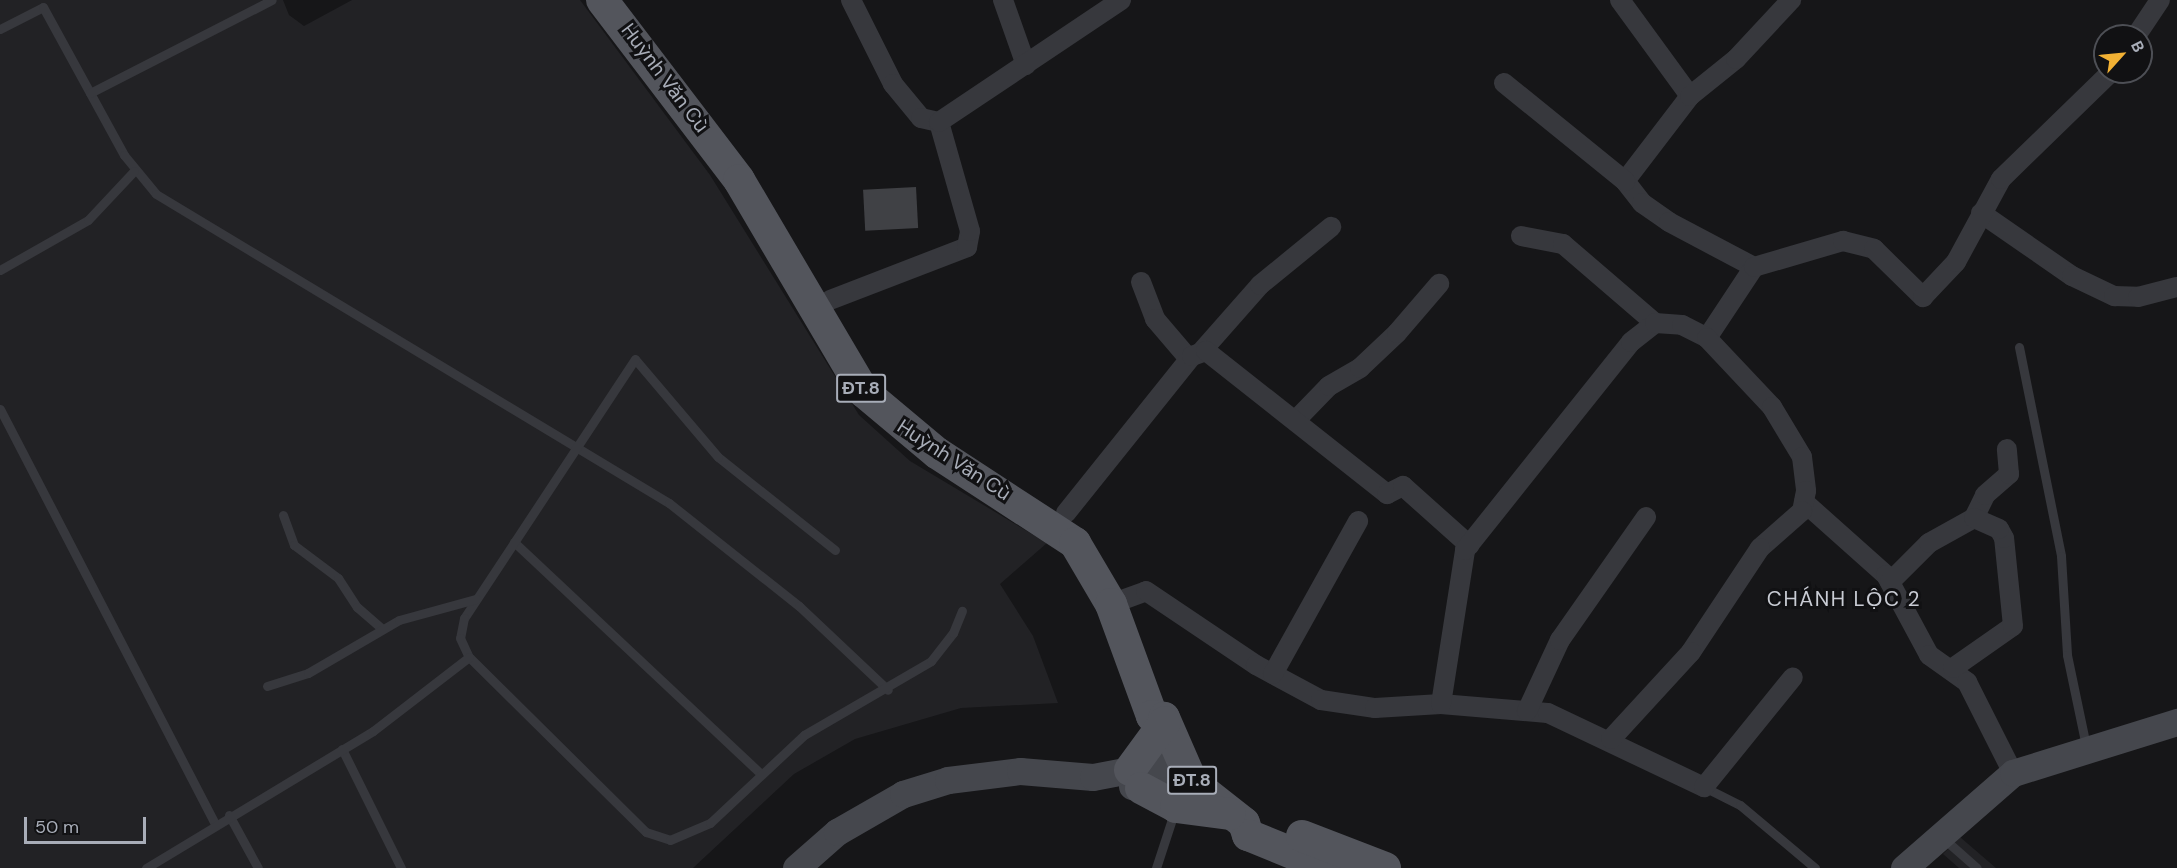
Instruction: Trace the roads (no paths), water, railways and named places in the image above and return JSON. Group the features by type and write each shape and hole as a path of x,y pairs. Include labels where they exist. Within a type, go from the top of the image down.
{"main road":[{"name":"Huỳnh Văn Cù","path":"602,0 739,180 864,392 937,453 1068,535 1119,601"},
{"path":"628,0 741,149 830,300 896,399 1066,513 1096,541 1119,601 1168,709 1135,779 1183,783 1237,818 1248,835 1329,868"},
{"name":"ĐT.8","path":"1164,720 1183,783"},
{"path":"1237,818 1254,817 1385,868"}],"street":[{"path":"851,0 893,84 921,118 939,122 1121,0"},
{"path":"1003,0 1026,64"},
{"path":"1620,0 1690,96"},
{"path":"1625,181 1690,96 1736,59 1791,0"},
{"path":"2144,24 2160,0"},
{"path":"1504,83 1625,181 1642,203 1669,222 1754,267"},
{"path":"1707,339 1754,267 1843,241 1874,249 1923,297 1956,262 2001,179 2099,84"},
{"path":"830,300 967,247 970,231 939,122"},
{"path":"1981,213 2072,276 2114,296 2138,297 2177,287"},
{"path":"1066,513 1195,356 1253,292 1331,227"},
{"path":"1521,236 1563,243 1655,323 1682,325 1707,339 1778,417 1802,458 1804,502 1802,512 1760,548 1691,652 1611,739"},
{"path":"1141,282 1155,319 1195,356 1296,420 1387,494 1403,486 1469,545"},
{"path":"1296,420 1329,386 1360,368 1397,333 1439,284"},
{"path":"1441,704 1469,545 1572,410 1630,342 1655,323"},
{"path":"1890,582 1929,543 1974,518 1984,495 2009,474 2007,449"},
{"path":"1804,502 1890,582 1929,655 1953,668 1967,682 2013,773"},
{"path":"1527,711 1560,640 1646,517"},
{"path":"1953,668 2013,626 2004,538 2000,529 1974,518"},
{"path":"1273,674 1358,521"},
{"path":"1119,601 1146,591 1273,674 1321,700 1375,708 1441,704 1548,713 1611,739 1704,787 1793,677"},
{"path":"1904,868 1939,835 2013,773 2177,722"},
{"path":"796,868 837,832 903,794 948,780 1020,771 1183,783"}],"lane":[{"path":"90,93 272,0"},
{"path":"0,29 43,7 134,171 171,204 577,444 719,541 888,690"},
{"path":"0,270 88,220 134,171"},
{"path":"2019,347 2061,556 2067,655 2087,751"},
{"path":"835,550 718,457 635,359 476,599 460,631 469,657 653,836 670,840 693,835 804,735 888,690 939,653 962,611"},
{"path":"0,410 215,824"},
{"path":"284,515 294,545 338,578 357,607 382,629"},
{"path":"514,542 760,773"},
{"path":"267,686 308,673 382,629 437,606 476,599"},
{"path":"146,868 229,814 342,749 418,700 469,657"},
{"path":"342,749 401,868"},
{"path":"1156,868 1183,783"},
{"path":"1704,787 1740,805 1815,868"},
{"path":"229,814 258,868"},
{"path":"1939,835 1977,868"}],"district":[{"name":"CHÁNH LỘC 2","path":"1844,599"}]}
